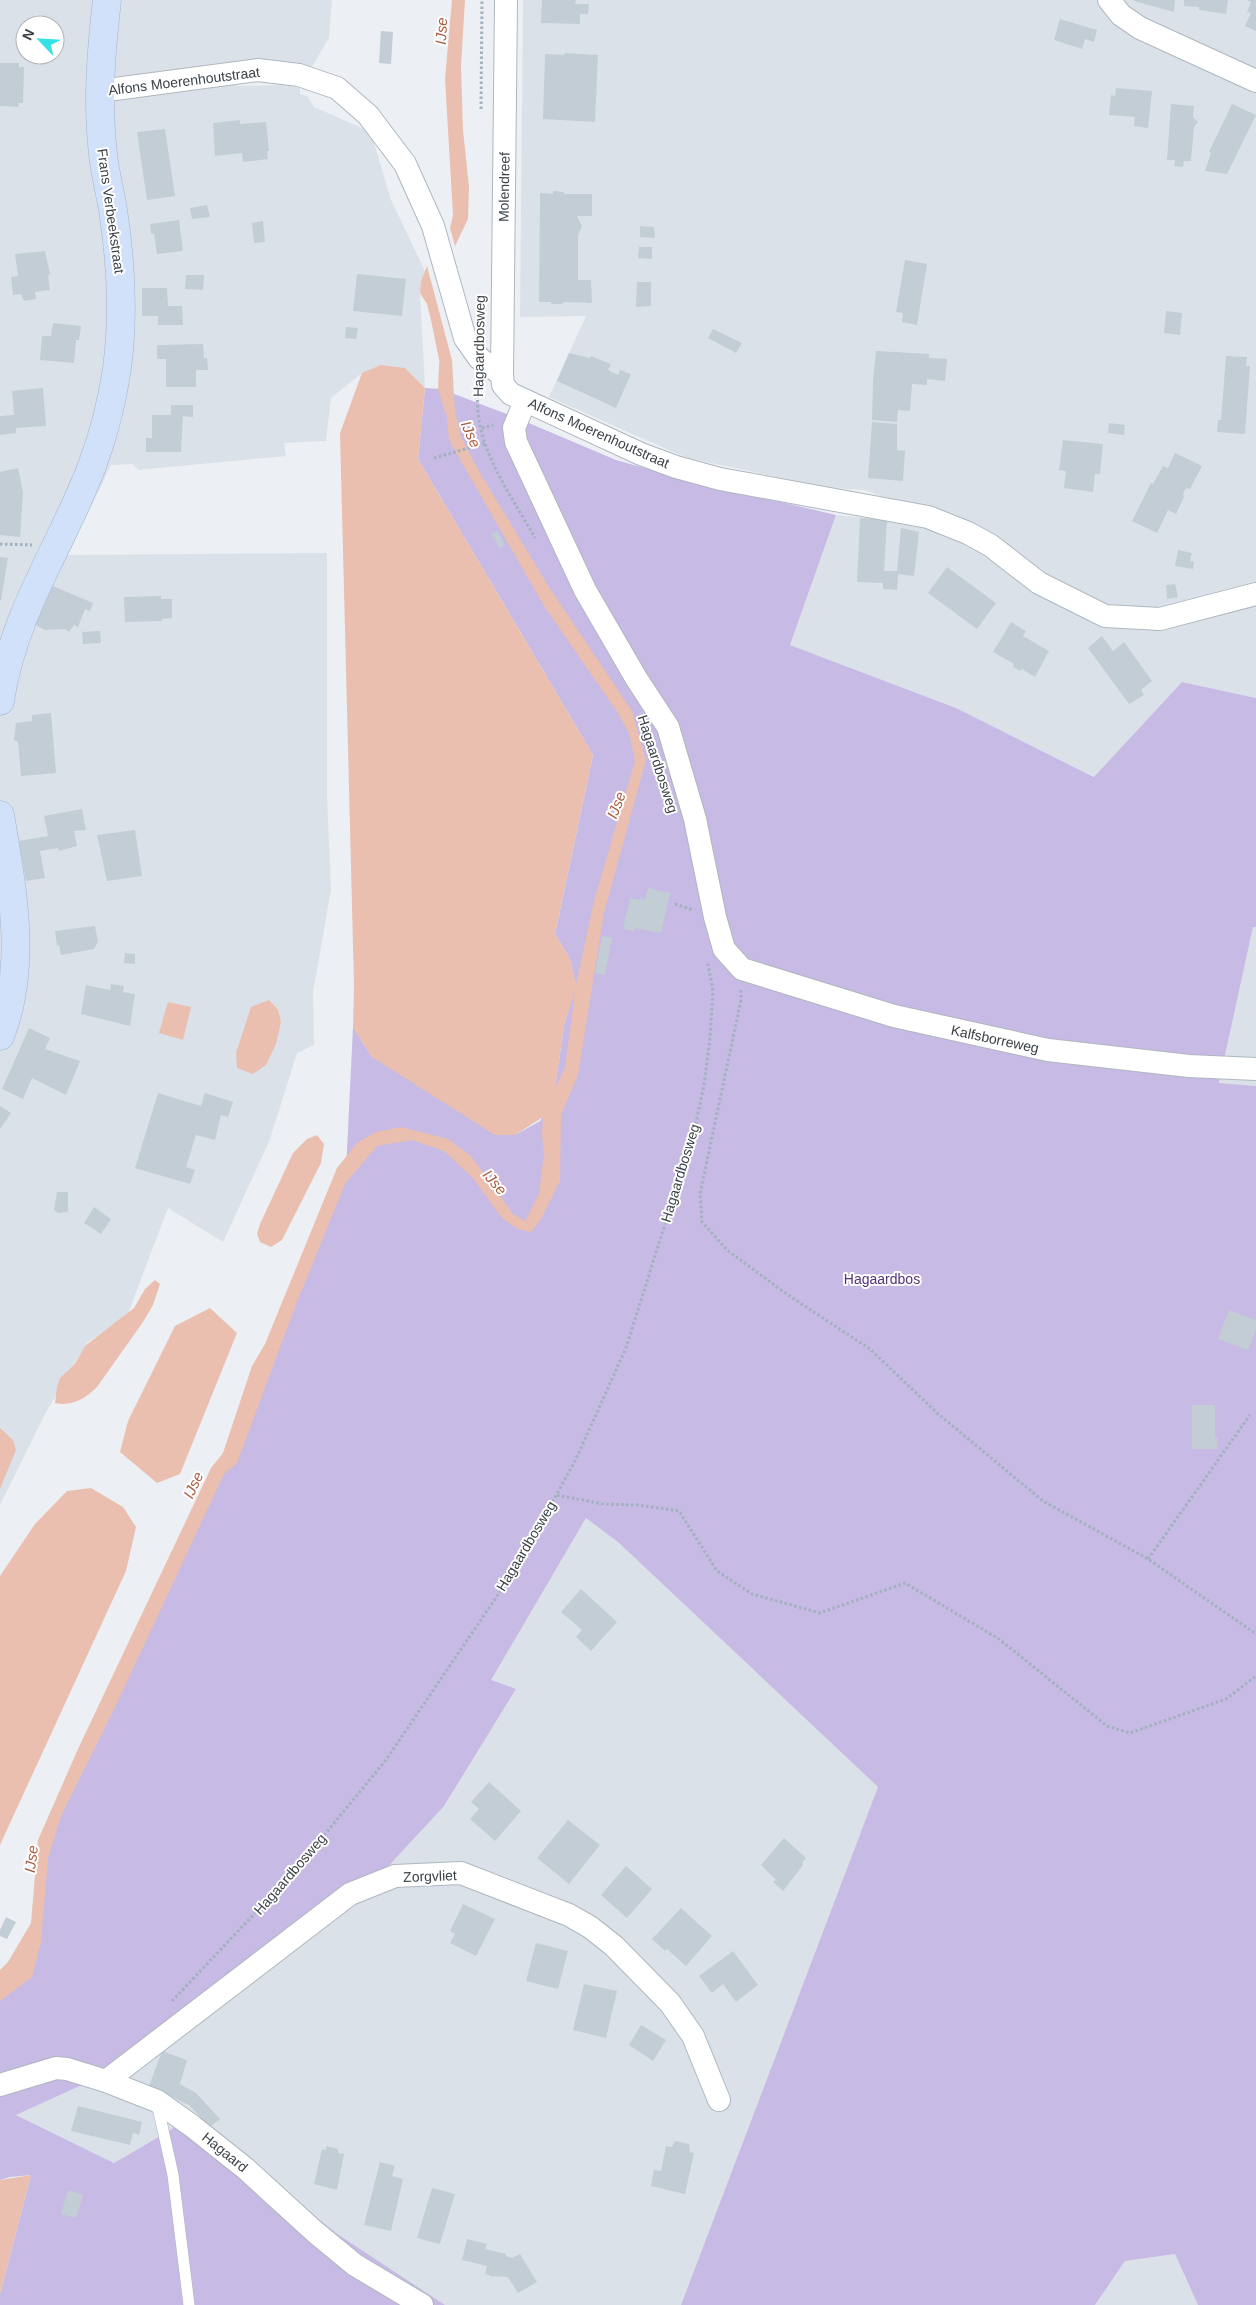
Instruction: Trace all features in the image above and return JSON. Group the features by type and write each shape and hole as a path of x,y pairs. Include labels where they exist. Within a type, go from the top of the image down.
{"main road":[{"name":"Frans Verbeekstraat","path":"0,701 4,672 15,636 91,468 104,432 118,359 121,324 120,268 103,156 100,91 107,0"},
{"path":"0,815 13,892 16,926 11,998 0,1036"}],"street":[{"name":"Molendreef","path":"502,375 506,0"},
{"path":"1108,0 1121,15 1140,28 1256,81"},
{"name":"Alfons Moerenhoutstraat","path":"100,91 258,70 299,75 337,88 368,115 405,164 433,226 465,338 479,358 502,375 506,390 525,401 641,454 676,467 720,479 928,516 968,533 990,545 1039,583 1105,616 1160,619 1256,594"},
{"name":"Hagaardbosweg","path":"525,401 514,428 516,442 585,590 636,678 668,726 695,819 715,917 724,949 742,970"},
{"name":"Kalfsborreweg","path":"742,970 894,1016 1048,1050 1189,1066 1256,1069"},
{"name":"Zorgvliet","path":"106,2081 350,1894 395,1876 461,1873 569,1915 590,1927 614,1946 670,2003 693,2036 719,2100"},
{"name":"Hagaard","path":"0,2085 56,2068 67,2069 106,2081 157,2101 246,2168 315,2232 355,2265 422,2305"}],"lane":[{"path":"157,2101 173,2176 189,2305"}],"path":[{"path":"481,112 482,0"},
{"name":"Hagaardbosweg","path":"479,358 478,412 486,443 495,464 537,541"},
{"path":"434,458 486,443"},
{"path":"0,544 54,548"},
{"path":"675,904 698,911 695,902"},
{"name":"Hagaardbosweg","path":"165,2008 293,1873 386,1760 518,1565 576,1459 626,1348 694,1132 704,1085 710,1038 713,991 707,956"},
{"name":"Hagaardbosweg","path":"742,970 741,1000 700,1194 702,1222 727,1250 788,1295 870,1349 937,1413 1043,1501 1148,1559 1256,1634"},
{"path":"1148,1559 1250,1415"},
{"path":"556,1495 603,1504 638,1505 679,1511 717,1571 752,1594 820,1613 905,1583 999,1639 1107,1726 1130,1733 1226,1699 1256,1676"}],"shaded area":[{"path":"0,0 332,0 329,38 311,68 231,64 236,86 284,85 300,88 300,94 307,96 314,107 364,129 374,143 391,200 425,271 421,281 420,293 425,388 405,368 362,373 331,398 326,441 284,443 286,456 138,470 133,464 111,465 68,555 327,553 327,795 331,890 313,992 314,1045 297,1053 269,1142 223,1242 168,1208 127,1316 87,1343 46,1412 0,1505"},
{"path":"452,0 465,0 461,66 463,130 469,187 468,219 455,246 450,228 453,215 445,79"},
{"path":"523,0 1256,0 1256,698 1182,682 1095,777 956,708 790,645 836,515 887,520 886,498 865,490 831,488 687,458 549,397 586,316 520,317"},
{"path":"427,266 452,360 455,412 461,437 480,473 549,587 632,711 646,760 604,913 578,1075 561,1115 560,1181 541,1219 531,1232 518,1229 502,1218 473,1178 444,1151 412,1140 377,1146 345,1184 295,1307 237,1463 224,1474 117,1703 61,1816 48,1858 41,1942 32,1977 0,2001 0,1970 8,1962 31,1923 38,1840 78,1749 211,1468 223,1453 252,1366 265,1344 337,1168 357,1143 376,1132 401,1127 448,1139 471,1156 513,1214 525,1221 547,1178 542,1136 543,1117 515,1135 495,1135 372,1057 353,1027 354,985 340,433 362,373 381,365 405,368 425,388 418,459 593,755 555,934 570,959 576,985 594,901 635,761 629,733 616,710 544,606 449,440 443,379 427,304 420,293 421,281","holes":["575,992 565,1068 555,1089 564,1025"]},
{"path":"1253,927 1256,927 1256,1086 1219,1084"},
{"path":"269,1000 278,1010 281,1022 276,1044 266,1065 253,1074 237,1068 236,1053 251,1007"},
{"path":"168,1002 191,1007 183,1040 159,1033"},
{"path":"317,1135 324,1144 321,1163 282,1240 271,1247 260,1242 257,1234 260,1224 293,1153 307,1139"},
{"path":"155,1280 160,1284 153,1305 97,1387 88,1395 73,1403 55,1403 60,1378 75,1364 85,1346 134,1308 145,1289"},
{"path":"210,1308 237,1333 180,1474 157,1483 120,1452 128,1421 175,1326"},
{"path":"0,1428 13,1440 16,1450 0,1489"},
{"path":"91,1488 123,1507 136,1527 126,1571 0,1845 0,1576 35,1524 67,1491"},
{"path":"586,1518 619,1543 878,1787 681,2305 445,2305 336,2233 215,2136 191,2111 172,2129 114,2163 16,2115 82,2085 444,1806 516,1689 490,1680"},
{"path":"31,2175 0,2294 0,2180"},
{"path":"1175,2254 1198,2305 1095,2305 1125,2261"}],"green space":[{"name":"Hagaardbos","path":"425,388 441,389 517,418 616,460 683,479 836,515 790,645 956,708 1094,777 1182,682 1256,698 1256,927 1253,927 1219,1083 1256,1086 1256,2305 1198,2305 1175,2254 1125,2261 1095,2305 681,2305 878,1787 619,1543 586,1518 491,1680 516,1689 444,1806 382,1873 82,2085 16,2115 114,2163 172,2129 191,2111 215,2136 336,2233 445,2305 0,2305 0,2294 31,2175 0,2180 0,2001 36,1918 47,1832 253,1389 346,1171 353,1027 372,1057 515,1135 540,1121 553,1102 564,1025 576,986 570,959 555,934 593,755 418,459"}],"building":[{"path":"542,0 576,0 575,4 589,4 588,14 580,14 580,24 541,23"},
{"path":"1175,0 1174,12 1134,1"},
{"path":"1184,0 1228,0 1226,14 1199,10 1199,7 1184,6"},
{"path":"1247,0 1256,0 1256,31 1245,26 1251,13 1247,12 1251,2"},
{"path":"1060,19 1097,30 1094,42 1085,39 1082,49 1054,40"},
{"path":"381,31 393,32 391,64 379,63"},
{"path":"564,53 598,55 595,122 543,119 545,54 565,55"},
{"path":"0,63 15,63 19,67 24,67 23,103 19,103 18,107 0,106"},
{"path":"1116,88 1152,91 1148,128 1134,126 1135,117 1109,115 1111,95 1115,96"},
{"path":"1171,104 1194,106 1193,117 1198,122 1194,127 1191,161 1184,161 1183,167 1174,166 1175,160 1167,160"},
{"path":"1232,104 1256,115 1227,174 1205,171 1211,153 1209,152"},
{"path":"240,120 240,124 266,122 268,159 243,162 242,153 215,156 213,123"},
{"path":"165,129 175,196 147,200 137,132"},
{"path":"553,191 564,192 564,194 592,194 592,216 577,216 582,226 578,236 578,280 591,280 592,303 563,302 563,304 551,304 551,302 539,302 540,193 553,194"},
{"path":"207,205 210,217 192,219 190,208"},
{"path":"179,220 183,251 157,254 154,234 151,234 150,224"},
{"path":"263,221 265,242 254,243 252,223"},
{"path":"640,226 654,227 655,238 640,237"},
{"path":"639,247 652,247 652,259 638,258"},
{"path":"45,251 50,274 48,276 50,290 35,292 36,299 24,301 21,294 13,295 11,277 18,276 15,254"},
{"path":"905,260 927,264 917,325 902,322 903,313 896,312"},
{"path":"357,274 406,279 402,316 353,311"},
{"path":"186,275 204,275 203,290 185,289"},
{"path":"637,282 651,282 651,306 636,307"},
{"path":"142,288 167,288 168,306 182,306 183,325 158,325 158,316 142,316"},
{"path":"1166,311 1182,313 1180,335 1164,333"},
{"path":"53,323 81,326 79,340 76,340 74,363 40,360 42,336 51,336"},
{"path":"346,327 358,328 356,339 345,338"},
{"path":"713,329 742,343 736,353 708,338"},
{"path":"203,344 204,358 207,358 208,370 196,370 196,387 166,387 166,359 157,359 157,345"},
{"path":"876,351 929,354 929,358 947,359 945,381 927,379 927,385 912,384 910,411 898,410 897,422 872,420"},
{"path":"569,353 590,358 591,356 611,364 608,370 618,375 620,370 631,374 616,408 557,381"},
{"path":"1226,356 1247,357 1246,366 1250,366 1245,434 1217,432 1218,420 1221,420"},
{"path":"43,388 46,426 16,428 16,433 0,435 0,416 14,415 12,391"},
{"path":"171,405 193,405 193,417 183,416 181,452 146,452 146,438 152,438 152,415 171,415"},
{"path":"872,422 897,424 897,450 905,451 903,481 868,478"},
{"path":"1109,423 1125,425 1124,435 1108,433"},
{"path":"1063,440 1103,444 1100,474 1095,474 1093,492 1064,488 1066,471 1059,470"},
{"path":"1175,453 1202,466 1190,489 1186,488 1176,514 1168,510 1157,533 1132,521 1151,483 1153,484 1163,466 1168,468"},
{"path":"18,468 23,492 20,537 0,535 0,472"},
{"path":"860,518 887,520 884,571 897,571 901,528 919,532 914,576 898,574 897,590 883,589 883,583 857,582"},
{"path":"497,531 505,545 500,549 491,534"},
{"path":"1178,550 1192,553 1190,561 1194,562 1193,569 1175,566"},
{"path":"0,557 8,558 1,600 0,600"},
{"path":"947,567 996,603 977,629 928,593"},
{"path":"1175,584 1178,597 1167,599 1166,585"},
{"path":"53,586 93,603 90,611 85,609 78,627 74,625 69,632 65,629 45,630 35,625"},
{"path":"161,596 161,599 172,599 172,618 162,619 162,621 125,622 124,597"},
{"path":"1011,622 1026,631 1023,636 1049,651 1035,677 1022,669 1020,671 1013,667 1014,664 993,652"},
{"path":"100,631 101,643 83,644 82,632"},
{"path":"1102,636 1113,651 1124,642 1152,681 1141,690 1144,695 1129,704 1088,648"},
{"path":"51,713 56,773 21,776 18,742 14,740 16,723 32,721 32,715"},
{"path":"82,809 86,830 74,831 77,846 59,851 58,848 40,851 45,878 26,881 19,841 48,836 44,816"},
{"path":"135,830 142,876 107,881 97,835"},
{"path":"648,888 670,893 661,933 635,928 634,931 623,929 630,898 645,899"},
{"path":"95,926 98,942 94,949 61,955 59,945 57,946 55,931"},
{"path":"602,936 612,938 605,975 595,973"},
{"path":"125,953 135,954 135,964 124,963"},
{"path":"111,984 124,986 123,992 135,994 130,1026 81,1014 86,985 110,990"},
{"path":"29,1028 50,1038 45,1049 80,1061 66,1095 32,1078 23,1099 2,1089"},
{"path":"158,1093 201,1106 205,1093 233,1102 228,1117 221,1115 215,1140 196,1135 186,1167 195,1170 190,1184 135,1168"},
{"path":"0,1106 11,1113 0,1129"},
{"path":"57,1192 68,1192 68,1212 58,1213 54,1210"},
{"path":"94,1207 111,1219 101,1234 84,1223"},
{"path":"1229,1310 1256,1320 1256,1329 1248,1350 1218,1339"},
{"path":"1192,1405 1215,1405 1217,1449 1192,1449"},
{"path":"581,1589 617,1622 591,1651 576,1637 582,1630 561,1612"},
{"path":"489,1782 521,1811 495,1841 470,1819 479,1809 471,1802"},
{"path":"568,1820 600,1845 569,1884 537,1858"},
{"path":"784,1838 806,1858 802,1863 803,1865 783,1891 773,1882 776,1880 761,1865"},
{"path":"626,1866 652,1889 627,1918 601,1895"},
{"path":"463,1904 495,1919 476,1956 450,1943 455,1934 450,1931"},
{"path":"681,1908 712,1936 686,1966 652,1939"},
{"path":"6,1917 16,1922 7,1939 0,1936 0,1930"},
{"path":"536,1943 568,1951 558,1989 526,1981"},
{"path":"733,1951 758,1985 736,2002 723,1984 712,1993 699,1976"},
{"path":"584,1984 617,1991 606,2038 573,2030"},
{"path":"641,2025 666,2040 653,2061 629,2045"},
{"path":"162,2051 187,2060 180,2084 196,2093 220,2119 210,2127 189,2105 149,2086"},
{"path":"78,2106 142,2122 139,2135 133,2133 130,2145 71,2131"},
{"path":"675,2141 689,2144 690,2152 694,2153 685,2194 651,2186 654,2170 661,2171 666,2146 672,2147"},
{"path":"326,2146 338,2149 338,2153 344,2154 337,2190 314,2184 322,2149 326,2150"},
{"path":"380,2162 395,2166 392,2176 403,2179 391,2231 364,2225"},
{"path":"432,2188 455,2194 440,2244 417,2238"},
{"path":"68,2190 83,2195 76,2218 61,2214"},
{"path":"467,2239 487,2244 485,2249 506,2254 506,2256 512,2258 520,2254 537,2282 518,2293 508,2277 489,2276 485,2274 487,2266 462,2260"}],"waterway":[{"name":"IJse","path":"442,365 441,389 448,411"},
{"name":"IJse","path":"542,1194 546,1161"}]}
